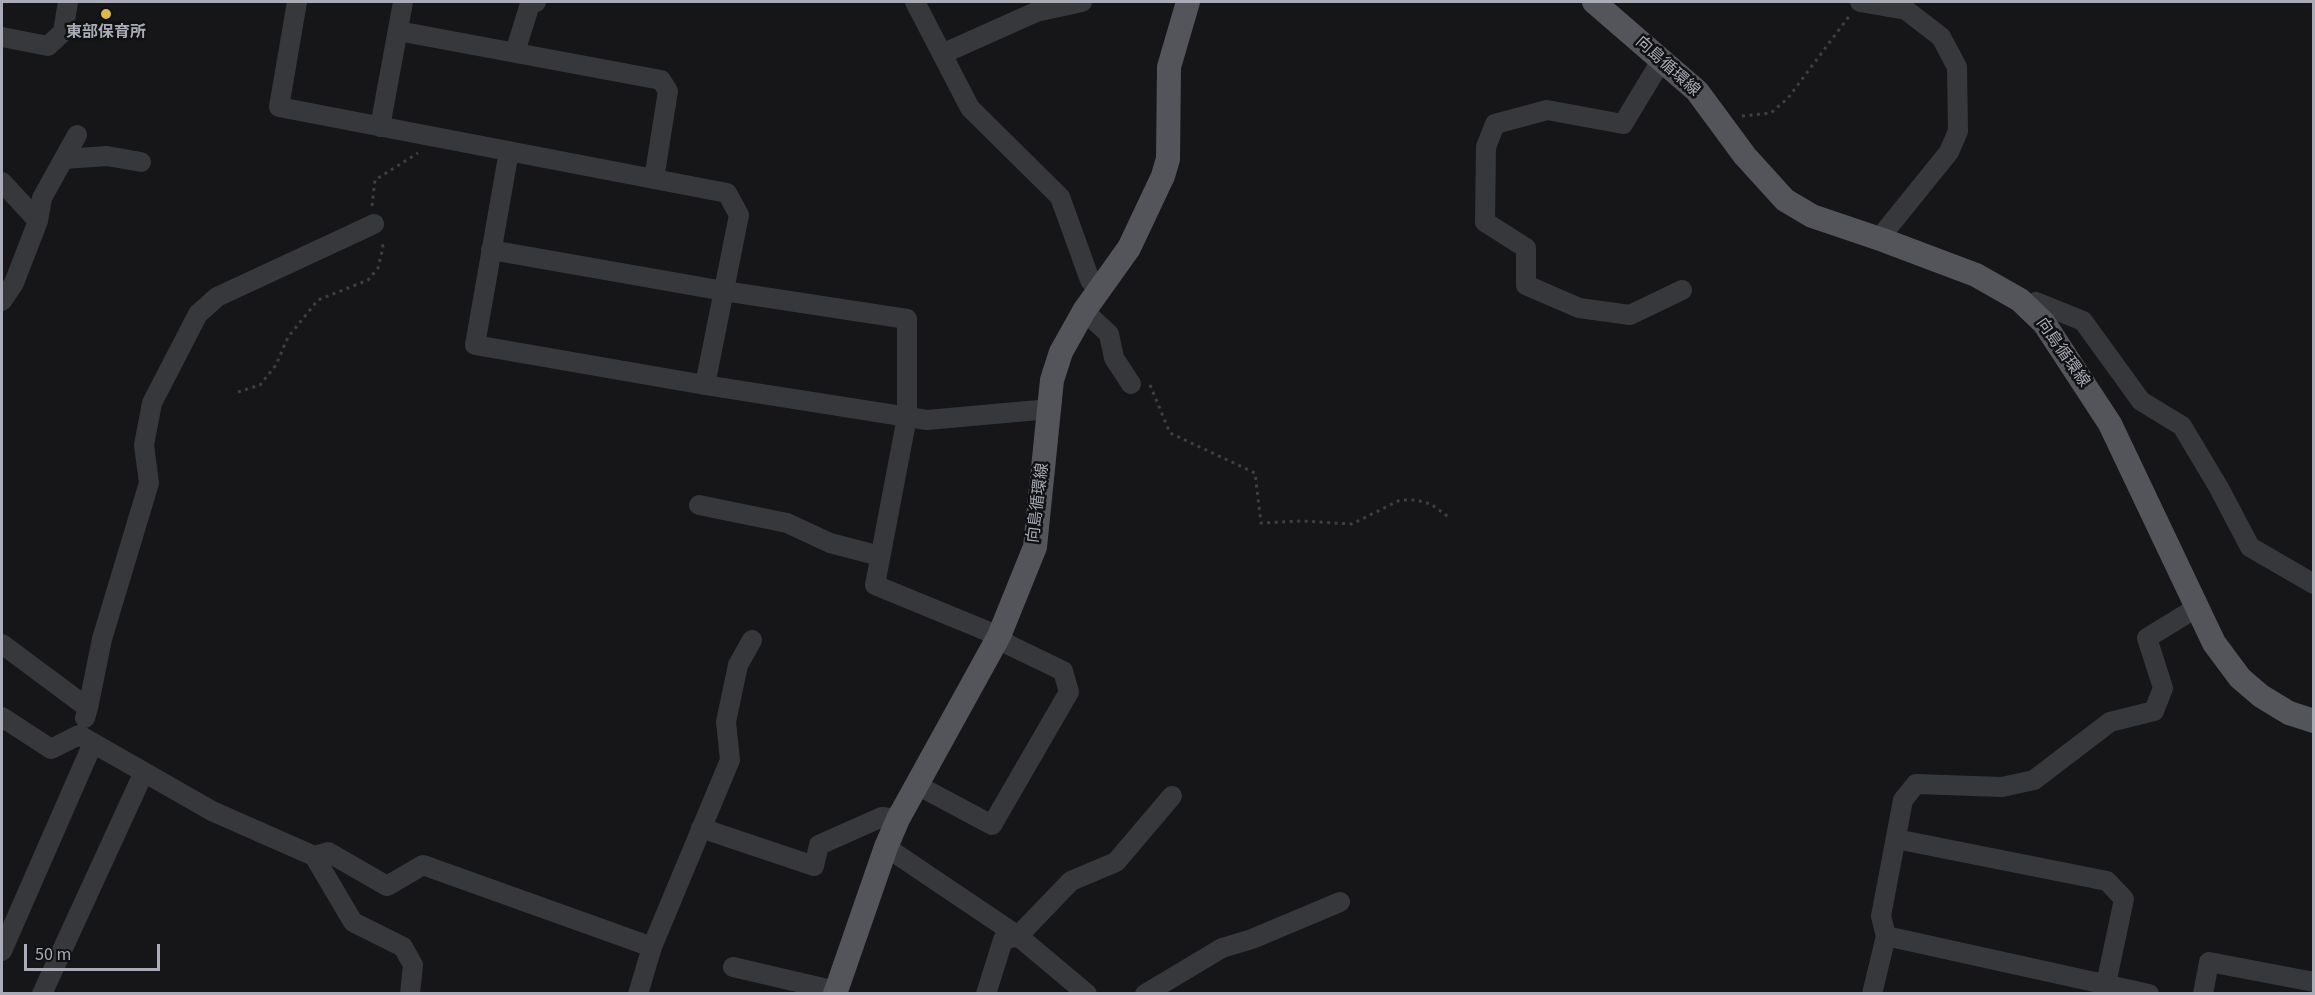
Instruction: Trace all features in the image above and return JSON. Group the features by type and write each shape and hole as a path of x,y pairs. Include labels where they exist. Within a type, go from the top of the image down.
{"main road":[{"name":"向島循環線","path":"836,992 886,847 898,819 999,636 1035,547 1052,380 1061,352 1084,312 1129,248 1165,168 1168,159 1169,67 1188,2"},
{"name":"向島循環線","path":"1594,2 1697,91 1745,156 1785,200 1812,216 1976,275 2020,300 2044,323 2110,424 2214,643 2240,678 2261,696 2289,713 2313,722"}],"street":[{"path":"2,37 48,46 63,32 68,2"},
{"path":"297,2 279,107 727,193 739,214 705,385"},
{"path":"380,127 403,2"},
{"path":"515,52 530,4 536,2"},
{"path":"915,2 970,108 1060,197 1090,280 1100,292"},
{"path":"942,54 1036,12 1082,2"},
{"path":"1860,2 1906,9 1941,37 1957,67 1958,131 1949,152 1886,230 1883,240"},
{"path":"398,31 661,80 668,91 654,179"},
{"path":"1661,61 1623,124 1547,110 1495,124 1486,147 1485,222 1526,248 1526,285 1579,308 1630,315 1682,290"},
{"path":"2,301 14,283 38,221 42,198 77,135"},
{"path":"508,151 475,345 705,385 927,420 1050,409"},
{"path":"64,159 107,156 141,162"},
{"path":"2,182 38,221"},
{"path":"2,951 86,739 88,708 102,639 149,483 144,445 153,403 198,314 217,297 374,224"},
{"path":"491,250 724,291 907,319 907,417 875,585 999,636 1009,645 1063,671 1069,692 992,825 917,785"},
{"path":"2029,309 2036,302 2083,321 2141,401 2182,426 2219,488 2250,547 2313,584"},
{"path":"1084,312 1109,334 1114,358 1139,381"},
{"path":"699,505 787,523 830,543 880,556"},
{"path":"1872,993 1886,936 1881,916 1903,800 1916,784 2002,787 2034,780 2110,722 2154,711 2163,688 2147,638 2196,608"},
{"path":"638,993 652,947 730,760 726,722 738,665 752,640"},
{"path":"2,644 88,708"},
{"path":"2,717 51,749 86,739 212,811 314,856 353,922 403,946 413,965 411,993"},
{"path":"42,993 144,772"},
{"path":"986,993 1003,940 1018,936 1071,881 1116,862 1172,796"},
{"path":"701,828 814,866 819,845 882,817 898,819"},
{"path":"1896,839 2107,881 2124,899 2106,984"},
{"path":"886,847 1018,936 1087,993"},
{"path":"314,856 328,852 387,886 423,865 652,947"},
{"path":"1145,993 1222,948 1252,939 1340,902"},
{"path":"1886,936 2149,993"},
{"path":"2203,993 2210,962 2313,982"},
{"path":"733,967 836,992"}],"path":[{"path":"1742,116 1771,113 1788,98 1860,2"},
{"path":"238,393 260,385 276,365 288,337 318,300 368,280 378,268 383,247 374,224 372,200 375,180 429,146 433,137"},
{"path":"1139,381 1170,434 1255,473 1261,523 1302,521 1352,524 1400,500 1416,500 1431,504 1451,519"}],"place":[{"name":"東部保育所","path":"106,14"}]}
